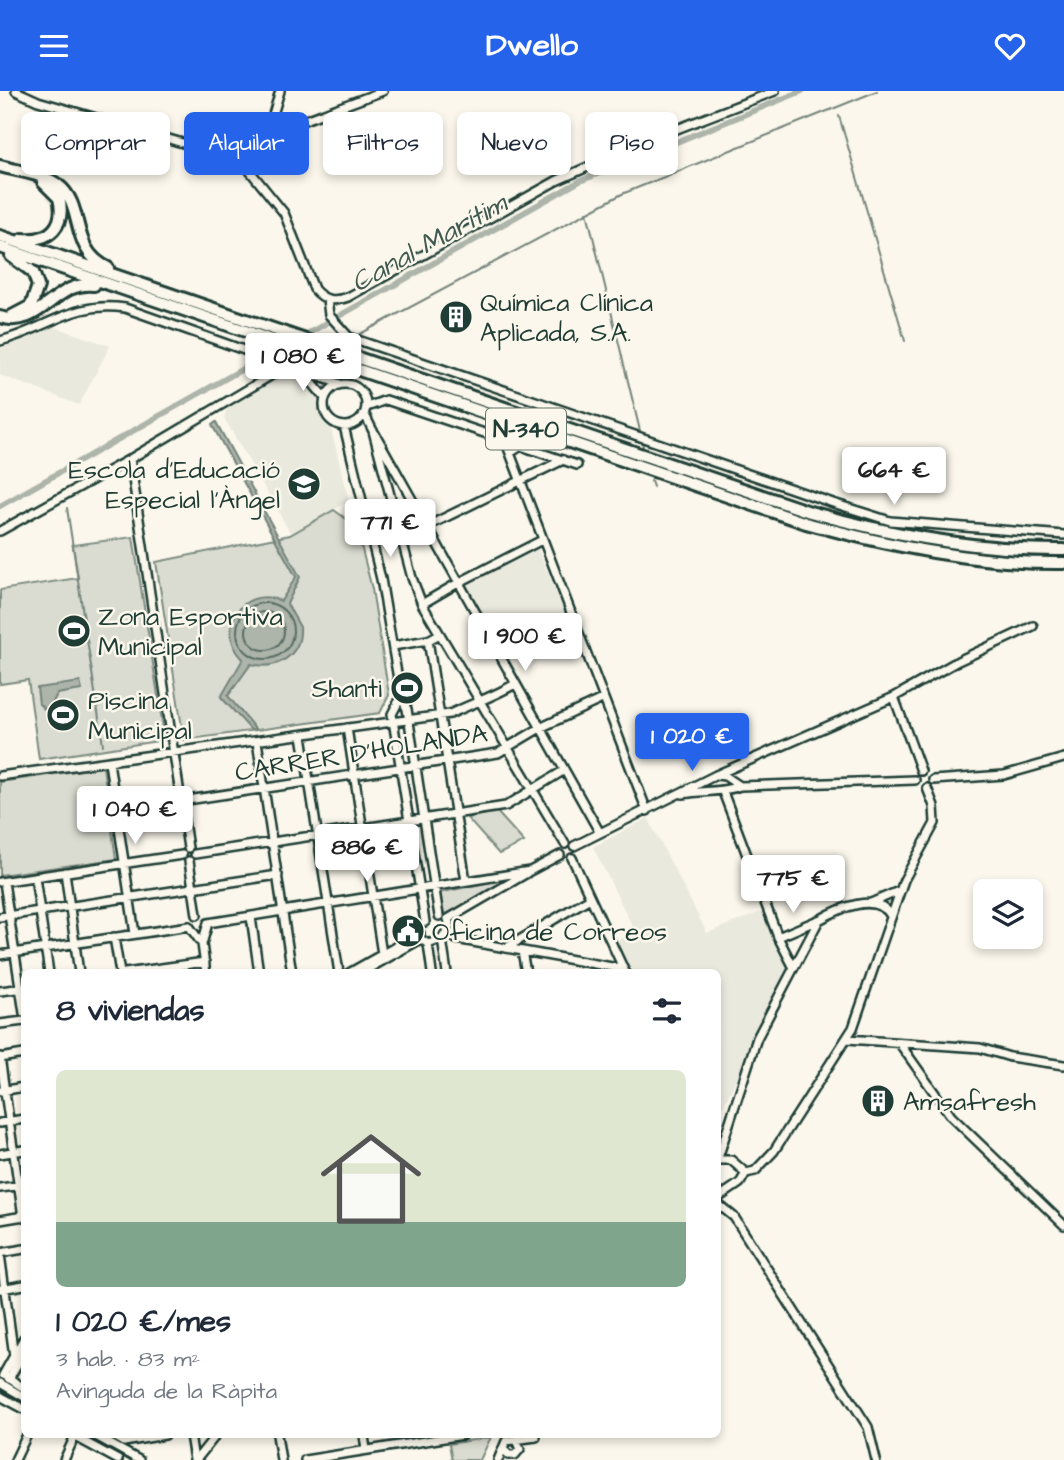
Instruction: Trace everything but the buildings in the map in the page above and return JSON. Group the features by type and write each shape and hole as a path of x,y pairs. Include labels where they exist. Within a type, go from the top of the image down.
{"highway":[{"path":"0,166 56,183 65,191 89,253 102,265 149,287"},
{"path":"1,243 44,238 54,231 61,220 59,198 48,185 35,177"},
{"path":"0,317 12,317 31,306 38,286 33,272 1,243"},
{"name":"N-340","path":"1,243 149,287 820,515 935,540 1009,548 1064,550"},
{"name":"N-340","path":"1,243 117,289 807,523 872,541 933,552 1064,564"},
{"path":"0,317 12,321 25,319 76,284 117,289"}],"street":[{"path":"16,91 38,101 184,143"},
{"path":"274,112 280,91"},
{"path":"309,119 383,91"},
{"path":"254,175 284,213 310,282 317,293 334,301 348,297 556,181 646,141 775,91"},
{"path":"327,299 332,320 349,337 727,468 890,521 1064,535"},
{"path":"0,341 75,310 103,305 125,308 340,384 357,387 365,396 366,411 401,539 422,604 565,844 574,846 684,794 715,776 894,697 1033,626"},
{"path":"0,531 130,459 283,364"},
{"path":"302,370 325,398 327,417 344,426 356,424 366,411 386,400 506,440 646,811"},
{"path":"325,398 340,384"},
{"path":"344,426 381,579 401,697 409,719 439,916"},
{"path":"373,431 380,437 458,583 600,833"},
{"path":"510,453 521,446 577,465"},
{"path":"548,467 550,456"},
{"path":"130,459 188,848 195,853 506,806 563,771"},
{"path":"401,539 563,460"},
{"path":"401,539 415,526 414,502"},
{"path":"422,604 542,540"},
{"path":"393,646 428,640 440,634"},
{"path":"428,640 467,881"},
{"path":"0,776 439,715 480,700 487,701 515,684"},
{"path":"401,697 393,708 393,722 425,922 423,939 431,969"},
{"path":"894,697 921,769 915,780"},
{"name":"CARRER D'HOLANDA","path":"116,811 498,753 540,728 602,699"},
{"path":"347,728 383,969"},
{"path":"302,735 338,969"},
{"path":"257,741 291,969"},
{"path":"933,779 1004,775 1064,759"},
{"path":"109,762 135,934"},
{"path":"721,791 735,768"},
{"path":"921,769 930,772 933,779"},
{"path":"715,776 740,786"},
{"path":"715,776 712,784 721,791 778,937 794,968"},
{"path":"927,788 933,779"},
{"path":"684,794 721,791 740,786 915,780"},
{"path":"915,780 920,788 927,788"},
{"path":"721,1199 740,1183 746,1173 755,1171 774,1151 847,1039 912,863 935,823 934,806 927,788"},
{"path":"565,844 560,849 560,855 564,859 572,858"},
{"path":"572,858 575,853 574,846"},
{"path":"21,978 2,882 182,855 188,848"},
{"path":"195,853 190,861 197,915"},
{"path":"182,855 190,861"},
{"path":"425,922 439,916 448,919 560,855"},
{"path":"572,858 623,969"},
{"path":"0,955 135,934 196,930 208,923 530,871"},
{"path":"65,872 78,969"},
{"path":"0,917 278,875"},
{"path":"35,877 48,969"},
{"path":"778,937 902,889"},
{"path":"505,948 590,898"},
{"path":"870,903 881,906 891,916"},
{"path":"206,969 202,944 192,918 203,916 208,923"},
{"path":"251,917 258,969"},
{"path":"446,969 442,939 448,932 448,919"},
{"path":"721,1150 757,1038 819,920"},
{"path":"448,932 456,939 614,969"},
{"path":"114,937 119,969"},
{"path":"357,969 423,939 442,939"},
{"path":"522,951 525,969"},
{"path":"367,969 382,958"},
{"path":"154,969 205,962"},
{"path":"0,991 21,988"},
{"path":"0,1024 21,1021"},
{"path":"847,1039 980,1048 1010,1057 1064,1065"},
{"path":"900,1044 951,1116 1064,1225"},
{"path":"21,1054 0,1058 2,1090 21,1181"},
{"path":"2,1090 21,1087"},
{"path":"0,1123 21,1119"},
{"path":"0,1154 21,1151"},
{"path":"721,1159 731,1160 746,1173"},
{"path":"0,1188 21,1185"},
{"path":"721,1204 734,1217 837,1375 868,1427 876,1460"},
{"path":"0,1220 21,1217"},
{"path":"3,1378 19,1359 2,1289 0,1254 21,1250"},
{"path":"2,1289 21,1286"},
{"path":"11,1333 21,1337"},
{"path":"3,1378 21,1387"},
{"path":"3,1378 21,1394"},
{"path":"0,1397 21,1408"},
{"path":"15,1460 26,1438"},
{"path":"64,1460 73,1438"},
{"path":"78,1438 118,1460"},
{"path":"98,1438 126,1457 139,1460"},
{"path":"124,1438 126,1457"},
{"path":"191,1438 195,1460"},
{"path":"195,1460 213,1438"},
{"path":"277,1438 281,1460"},
{"path":"364,1438 366,1450"},
{"path":"502,1438 504,1447 513,1456"},
{"path":"513,1456 535,1438"},
{"path":"305,1460 366,1450 408,1439"},
{"path":"498,1460 504,1447 516,1439"},
{"path":"513,1456 516,1439"}],"shaded area":[{"path":"52,326 110,346 79,405 0,375 0,349"},
{"path":"285,375 297,378 319,399 323,418 330,425 349,501 291,534 224,418 228,406"},
{"path":"334,510 356,526 372,589 389,695 380,713 184,740 156,562 290,535"},
{"name":"Zona Esportiva Municipal","path":"133,537 165,740 39,759 28,680 0,684 0,590 78,578 73,545"},
{"path":"538,549 571,627 507,657 466,585"},
{"path":"103,767 116,859 0,875 0,782"},
{"path":"497,812 524,842 499,854 467,818"},
{"path":"648,818 707,933 763,911 787,967 721,1112 721,969 629,969 616,942 635,931 593,847"},
{"path":"514,877 449,915 441,911 439,893"},
{"path":"491,1438 480,1460 452,1460 449,1444"}],"water":[{"path":"216,422 300,577 287,604 300,627 297,646 286,659 278,663 261,666 251,664 228,696 256,730 251,730 221,697 243,659 231,635 232,623 244,604 255,599 267,597 281,601 296,577 212,425"},
{"path":"80,682 82,690 57,694 50,708 44,709 39,704 37,688"}],"waterway":[{"path":"273,96 275,91"},
{"name":"Canal Marítim","path":"307,334 580,181 802,91"},
{"path":"360,334 622,194 877,91"},
{"path":"839,116 905,341"},
{"path":"587,212 641,435"},
{"path":"329,336 349,342"},
{"name":"Canal Marítim","path":"0,506 278,349"},
{"path":"642,442 643,447"},
{"path":"651,481 653,487"},
{"path":"67,508 103,745"}],"place":[{"name":"Química Clínica Aplicada, S.A.","path":"456,317"},
{"name":"Escola d'Educació Especial l'Àngel","path":"304,484"},
{"name":"Zona Esportiva Municipal","path":"74,631"},
{"name":"Shanti","path":"407,688"},
{"name":"Piscina Municipal","path":"63,715"},
{"name":"Oficina de Correos","path":"408,931"},
{"name":"Amsafresh","path":"878,1101"}]}
